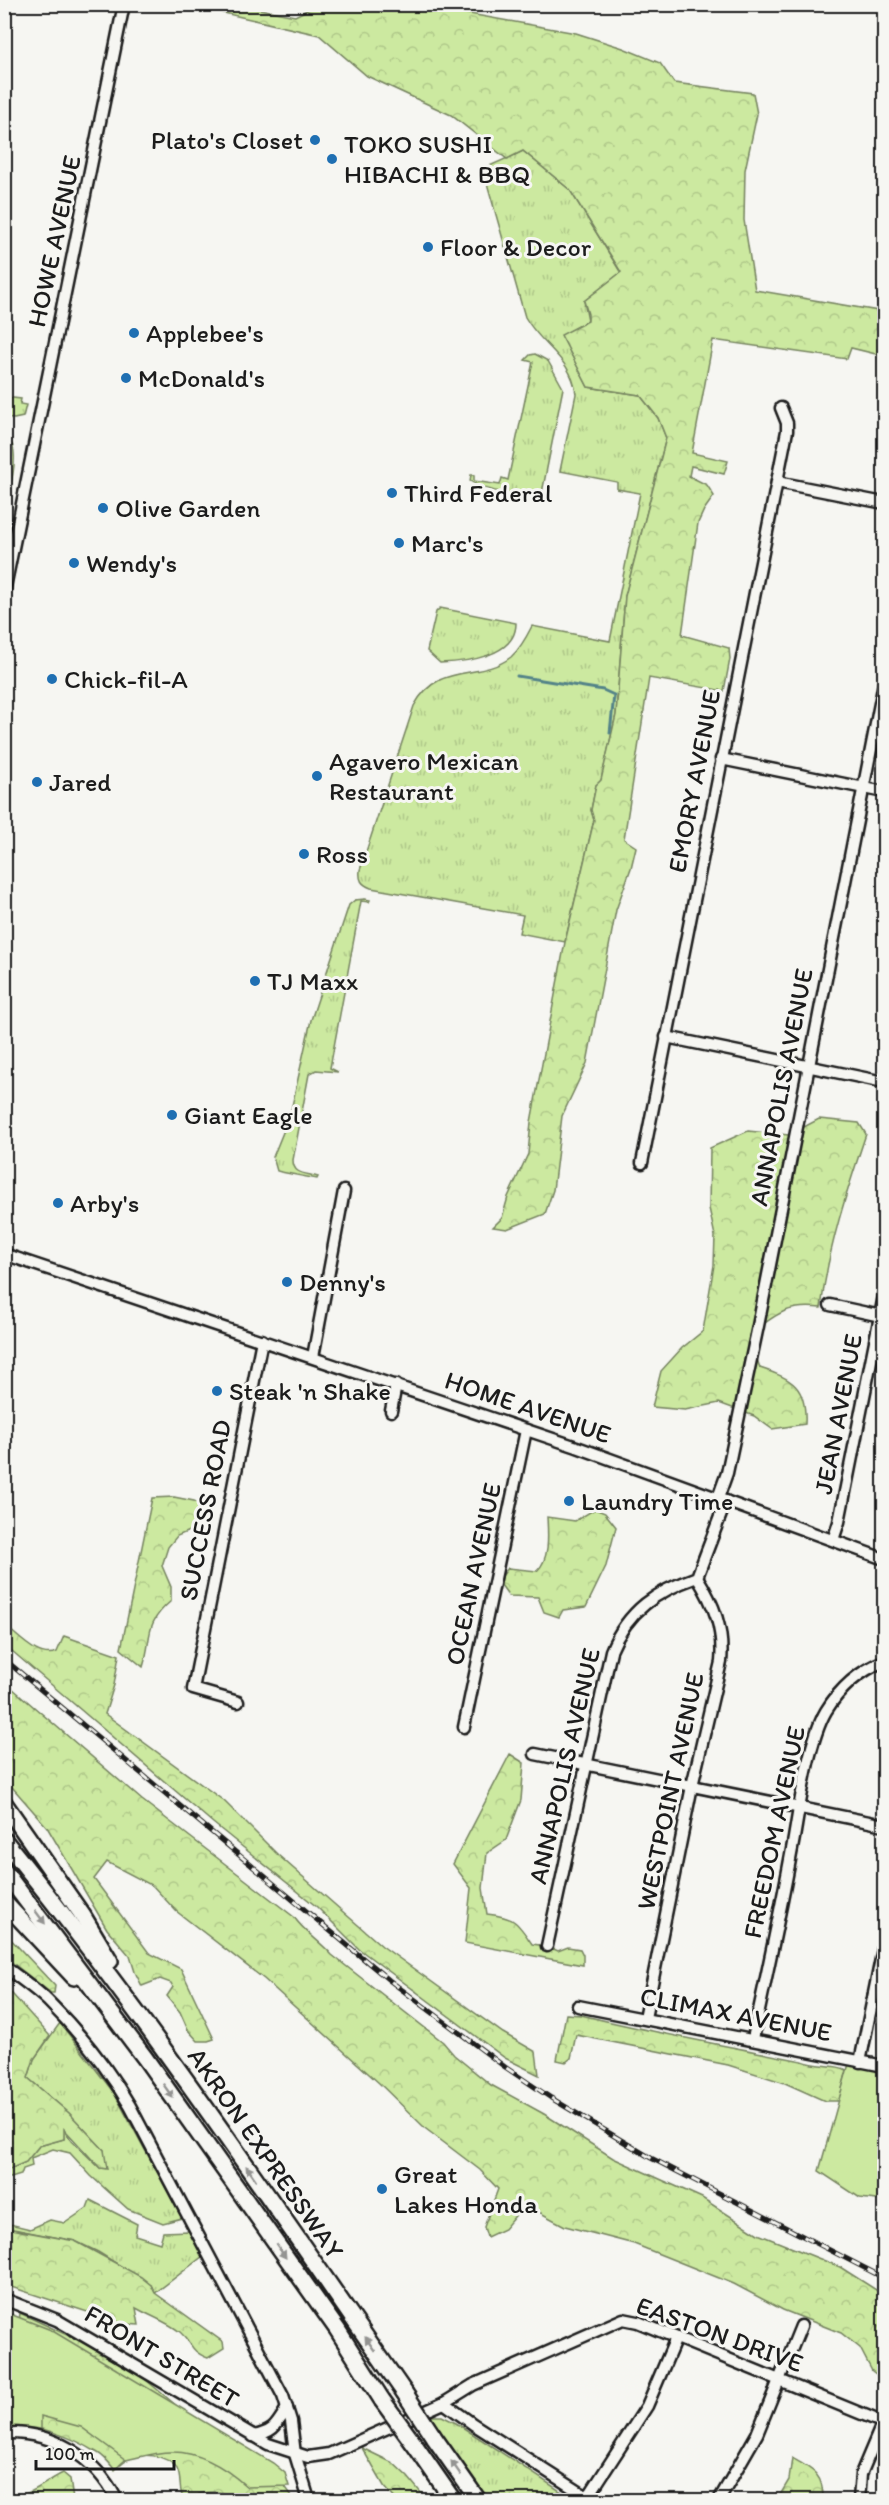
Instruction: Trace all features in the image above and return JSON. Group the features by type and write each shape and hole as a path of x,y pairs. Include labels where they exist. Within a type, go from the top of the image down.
{"highway":[{"path":"4,1803 84,1916 160,2043"},
{"name":"AKRON EXPRESSWAY","path":"4,1840 74,1926 160,2043 478,2500"},
{"name":"AKRON EXPRESSWAY","path":"4,1871 145,2058 338,2329 382,2400 453,2500"},
{"path":"4,1902 145,2058"}],"street":[{"name":"HOWE AVENUE","path":"4,592 124,4"},
{"name":"EMORY AVENUE","path":"642,1164 777,482 787,423 781,408"},
{"path":"777,482 885,503"},
{"name":"ANNAPOLIS AVENUE","path":"547,1946 606,1665 622,1628 648,1600 663,1590 697,1577 722,1499 885,683"},
{"path":"721,759 885,792"},
{"path":"666,1037 885,1082"},
{"path":"313,1357 344,1191"},
{"name":"HOME AVENUE","path":"4,1254 526,1430 885,1559"},
{"name":"JEAN AVENUE","path":"833,1540 840,1522 885,1296"},
{"path":"830,1305 881,1316"},
{"name":"SUCCESS ROAD","path":"238,1702 193,1689 262,1340"},
{"path":"391,1411 396,1385"},
{"name":"OCEAN AVENUE","path":"464,1727 526,1430"},
{"name":"WESTPOINT AVENUE","path":"645,2018 722,1651 716,1611 697,1577"},
{"name":"FREEDOM AVENUE","path":"753,2039 813,1747 825,1713 849,1683 885,1661"},
{"path":"535,1754 885,1825"},
{"path":"860,2062 885,1944"},
{"path":"4,1966 47,2000 111,2073 275,2378 287,2408 295,2454 309,2500"},
{"name":"CLIMAX AVENUE","path":"578,2006 885,2066"},
{"name":"FRONT STREET","path":"4,2299 57,2320 253,2436 295,2454"},
{"name":"EASTON DRIVE","path":"295,2454 308,2457 329,2454 444,2403 473,2385 616,2321 631,2320 884,2423"},
{"path":"719,2500 748,2454 801,2326"},
{"path":"444,2403 589,2499 647,2406 676,2337"},
{"path":"253,2436 269,2433 277,2425 287,2408"},
{"path":"859,2500 861,2474 884,2423"},
{"path":"4,2433 35,2435 69,2448 88,2461 100,2473 117,2500"}],"green space":[{"path":"189,5 240,5 295,16 317,5 431,5 431,7 576,33 660,63 674,83 753,93 757,114 745,170 744,220 755,290 884,312 884,356 851,348 847,359 713,340 692,453 728,461 724,474 691,466 689,476 707,485 714,496 698,523 682,635 729,648 730,659 724,691 649,678 624,839 636,847 616,910 587,1063 562,1116 553,1190 545,1214 507,1229 493,1227 502,1218 508,1197 528,1154 531,1122 565,942 594,820 591,810 596,785 601,780 616,715 625,596 666,438 658,418 640,395 588,387 561,335 588,321 584,301 621,272 570,190 523,151 507,159 451,115 367,76 319,35"},
{"path":"523,151 570,190 621,273 584,301 588,321 562,336 588,387 640,395 658,418 666,438 625,596 616,715 601,781 596,785 591,810 594,820 565,942 519,933 523,915 371,888 361,881 360,876 360,870 414,706 424,692 435,682 447,677 486,669 511,657 532,626 610,641 640,493 617,489 617,482 560,471 576,394 573,382 562,361 525,317 483,169"},
{"path":"535,354 548,361 563,388 542,493 517,495 495,491 476,484 470,481 471,475 474,475 474,481 500,485 502,478 508,480 533,362 525,360"},
{"path":"4,397 21,399 20,404 26,405 23,417 5,418"},
{"path":"5,439 10,441 13,448 14,465 5,511 7,471 5,470"},
{"path":"440,608 516,623 514,634 499,650 487,655 475,659 440,663 427,651 436,612"},
{"path":"355,900 370,900 369,902 361,901 330,1068 338,1072 316,1070 309,1074 293,1160 298,1171 318,1177 317,1179 277,1171 273,1157 290,1115 311,1020 349,905"},
{"path":"819,1119 859,1123 866,1134 833,1242 821,1308 799,1308 782,1312 749,1335 760,1368 781,1376 796,1386 803,1401 805,1424 772,1429 754,1416 719,1403 685,1410 652,1407 661,1371 682,1348 703,1331 714,1265 715,1236 709,1208 710,1148 748,1131 789,1135"},
{"path":"174,1497 194,1501 207,1508 209,1516 189,1531 177,1536 168,1547 162,1566 171,1587 171,1601 162,1609 152,1624 143,1667 121,1649 152,1498"},
{"path":"595,1509 605,1513 616,1527 606,1566 586,1607 563,1610 559,1617 544,1612 538,1597 509,1596 501,1585 502,1576 508,1568 537,1571 544,1560 547,1546 547,1517 575,1521"},
{"path":"4,1625 29,1646 43,1653 57,1652 64,1636 119,1655 114,1685 105,1714 224,1801 278,1855 382,1946 503,2033 536,2052 539,2075 505,2058 359,1949 317,1907 213,1823 5,1645"},
{"path":"5,1682 142,1800 294,1917 332,1955 443,2042 454,2055 491,2085 544,2114 613,2158 702,2198 758,2234 840,2267 884,2295 884,2380 872,2371 860,2348 841,2333 783,2310 734,2284 634,2244 565,2226 537,2211 520,2210 504,2229 487,2237 484,2227 498,2189 480,2170 426,2129 379,2083 264,1979 176,1911 153,1886 107,1862 94,1879 149,1953 181,1969 214,2039 198,2041 188,2030 180,2012 167,1996 173,1987 171,1983 160,1979 142,1986 130,1956 107,1929 47,1827 5,1779"},
{"path":"510,1754 524,1763 521,1800 506,1840 487,1853 483,1888 487,1914 514,1922 532,1944 547,1946 558,1951 568,1947 580,1949 583,1955 583,1965 465,1943 471,1888 453,1864"},
{"path":"5,1933 55,1986 54,1993 5,1957"},
{"path":"4,1985 50,2036 34,2059 28,2078 69,2113 104,2150 107,2169 100,2168 64,2129 64,2139 39,2146 26,2162 5,2171"},
{"path":"566,2014 581,2015 663,2034 842,2068 847,2070 839,2101 825,2101 785,2083 728,2065 576,2035 571,2058 566,2062 557,2060"},
{"path":"60,2023 114,2093 182,2218 163,2223 128,2209 91,2176 70,2153 53,2149 31,2158 32,2166 23,2169 21,2175 5,2177 5,2171 26,2162 39,2146 64,2139 63,2128 72,2141 100,2168 104,2150 69,2113 28,2078 34,2059"},
{"path":"850,2060 884,2066 884,2201 860,2198 819,2171"},
{"path":"90,2200 137,2224 135,2235 160,2243 163,2232 189,2231 203,2256 155,2293 151,2285 98,2252 75,2241 8,2228 10,2224 30,2229 50,2220 65,2223 87,2208"},
{"path":"5,2228 75,2241 141,2277 151,2285 155,2293 223,2342 224,2348 208,2358 194,2350 175,2328 136,2308 139,2325 124,2324 5,2285"},
{"path":"5,2312 51,2330 273,2463 285,2473 289,2486 247,2487 213,2463 183,2453 161,2452 126,2460 81,2427 41,2416 41,2429 5,2426"},
{"path":"20,2313 99,2350 140,2375 202,2427 275,2472 293,2500 234,2500 227,2494 213,2492 199,2494 196,2500 184,2500 177,2469 160,2457 146,2455 132,2457 115,2470 101,2455 88,2447 53,2432 29,2427 5,2426 4,2324 19,2321"},
{"path":"432,2416 442,2416 456,2423 574,2500 487,2500 428,2419"},
{"path":"362,2448 393,2463 427,2500 396,2500 384,2486"},
{"path":"792,2458 816,2474 822,2485 823,2500 777,2500 789,2480"},
{"path":"63,2473 70,2479 73,2500 5,2500 5,2494 19,2496 35,2490"}],"waterway":[{"path":"517,676 603,690 614,695 610,733"}],"railway":[{"path":"4,1659 389,1980 505,2067 551,2098 651,2158 884,2278"}],"place":[{"name":"Plato's Closet","path":"315,140"},
{"name":"TOKO SUSHI HIBACHI & BBQ","path":"332,159"},
{"name":"Floor & Decor","path":"428,247"},
{"name":"Applebee's","path":"134,333"},
{"name":"McDonald's","path":"126,378"},
{"name":"Third Federal","path":"392,493"},
{"name":"Olive Garden","path":"103,508"},
{"name":"Marc's","path":"399,543"},
{"name":"Wendy's","path":"74,563"},
{"name":"Chick-fil-A","path":"52,679"},
{"name":"Agavero Mexican Restaurant","path":"317,776"},
{"name":"Jared","path":"37,782"},
{"name":"Ross","path":"304,854"},
{"name":"TJ Maxx","path":"255,981"},
{"name":"Giant Eagle","path":"172,1115"},
{"name":"Arby's","path":"58,1203"},
{"name":"Denny's","path":"287,1282"},
{"name":"Steak 'n Shake","path":"217,1391"},
{"name":"Laundry Time","path":"569,1501"},
{"name":"Great Lakes Honda","path":"382,2189"}]}
